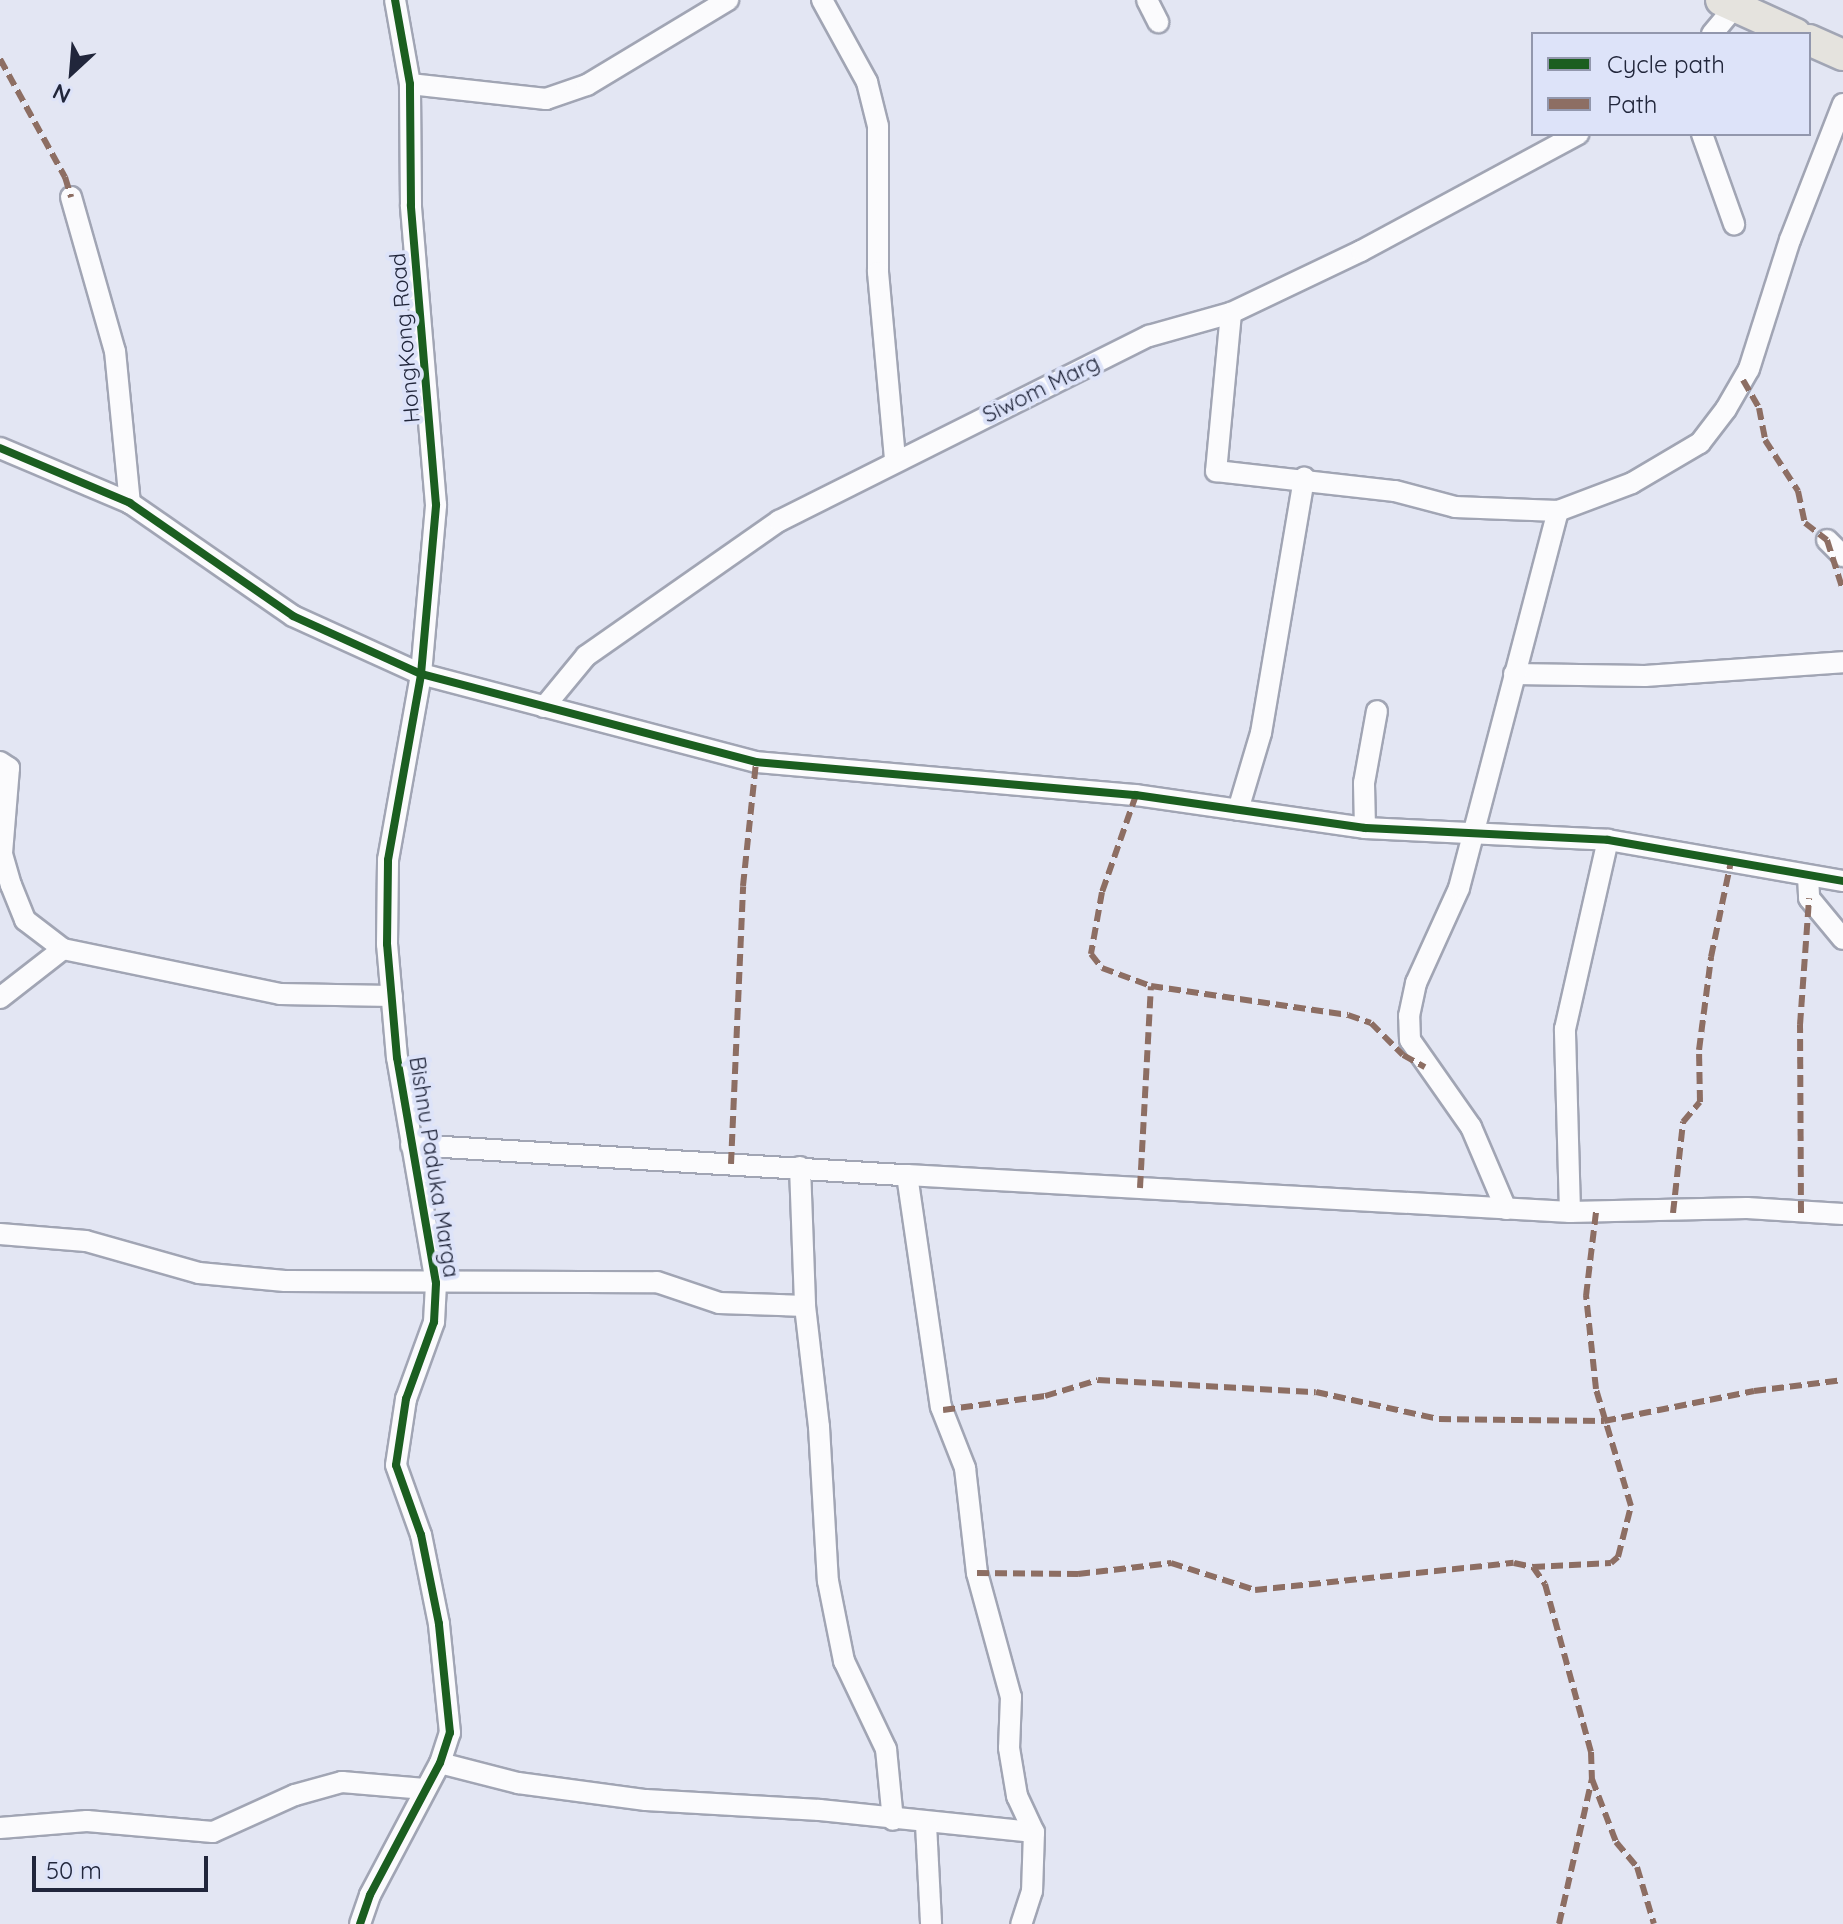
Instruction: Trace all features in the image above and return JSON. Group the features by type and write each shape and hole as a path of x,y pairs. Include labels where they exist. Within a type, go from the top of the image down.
{"main road":[{"path":"1728,4 1791,32"},
{"path":"1811,41 1843,55"}],"street":[{"name":"HongKong Road","path":"395,0 410,84 411,205 436,505 421,674"},
{"path":"410,84 546,99 587,85 728,0"},
{"path":"1147,0 1158,22"},
{"path":"826,1 867,82 878,126 878,272 895,460"},
{"path":"1713,32 1728,4"},
{"path":"1231,313 1216,471 1304,478 1395,491 1455,507 1558,511 1632,483 1700,443 1726,409 1749,369 1790,240 1843,104"},
{"name":"Siwom Marg","path":"544,707 586,656 637,616 779,521 895,460 1149,336 1231,313 1361,251 1574,136"},
{"path":"1703,136 1734,224"},
{"path":"71,197 115,351 130,503"},
{"path":"0,448 130,503 293,616 421,674 756,762 1136,795 1365,828 1608,840 1843,881"},
{"path":"1238,810 1261,733 1304,478"},
{"path":"1506,1209 1471,1127 1410,1040 1416,983 1459,888 1558,511"},
{"path":"1827,540 1843,556"},
{"path":"1514,674 1645,676 1843,662"},
{"name":"Bishnu Paduka Marga","path":"360,1924 440,1763 450,1733 439,1624 421,1535 396,1465 406,1399 434,1322 436,1283 411,1145 392,996 388,860 421,674"},
{"path":"1365,828 1364,783 1377,711"},
{"path":"0,762 9,768 2,854 11,885 25,920 63,949 280,994 392,996"},
{"path":"1570,1212 1565,1029 1608,840"},
{"path":"1808,876 1809,898 1843,939"},
{"path":"0,998 63,949"},
{"path":"411,1145 1506,1209 1570,1212 1747,1208 1843,1214"},
{"path":"800,1167 805,1306 819,1427 828,1581 844,1661 886,1749 893,1820"},
{"path":"907,1175 941,1407 965,1468 977,1573 1011,1697 1009,1748 1017,1796 1034,1832 1032,1891 1021,1924"},
{"path":"0,1234 86,1241 199,1273 285,1281 657,1282 719,1303 805,1306"},
{"path":"440,1763 518,1783 646,1800 820,1810 926,1824 1034,1832"},
{"path":"0,1828 87,1821 213,1832 295,1795 342,1782 425,1789"},
{"path":"926,1824 931,1924"}],"marked path":[{"path":"0,59 65,177 71,197"},
{"path":"1743,380 1759,408 1765,440 1798,491 1805,523 1827,540 1843,590"},
{"path":"731,1164 743,886 756,762"},
{"path":"1136,795 1102,892 1091,954 1102,968 1151,986 1348,1015 1371,1023 1403,1055 1425,1067"},
{"path":"1673,1213 1683,1122 1700,1102 1699,1050 1711,957 1731,861"},
{"path":"1801,1213 1800,1025 1809,898"},
{"path":"1140,1188 1151,986"},
{"path":"1533,1567 1611,1563 1618,1557 1631,1506 1596,1389 1586,1296 1596,1212"},
{"path":"943,1410 1045,1396 1098,1380 1316,1392 1439,1419 1604,1421 1754,1391 1843,1380"},
{"path":"977,1573 1078,1574 1171,1563 1255,1590 1514,1563 1533,1567 1545,1584 1591,1752 1592,1779 1616,1842 1637,1867 1654,1924"},
{"path":"1559,1924 1592,1779"}],"cycle path":[{"path":"360,1924 370,1895 440,1763 450,1733 439,1624 421,1535 396,1465 406,1399 434,1322 436,1283 397,1058 387,944 388,860 421,674 436,505 411,205 410,84 395,0"},
{"path":"0,448 130,503 293,616 421,674 756,762 1136,795 1365,828 1608,840 1843,881"}]}
